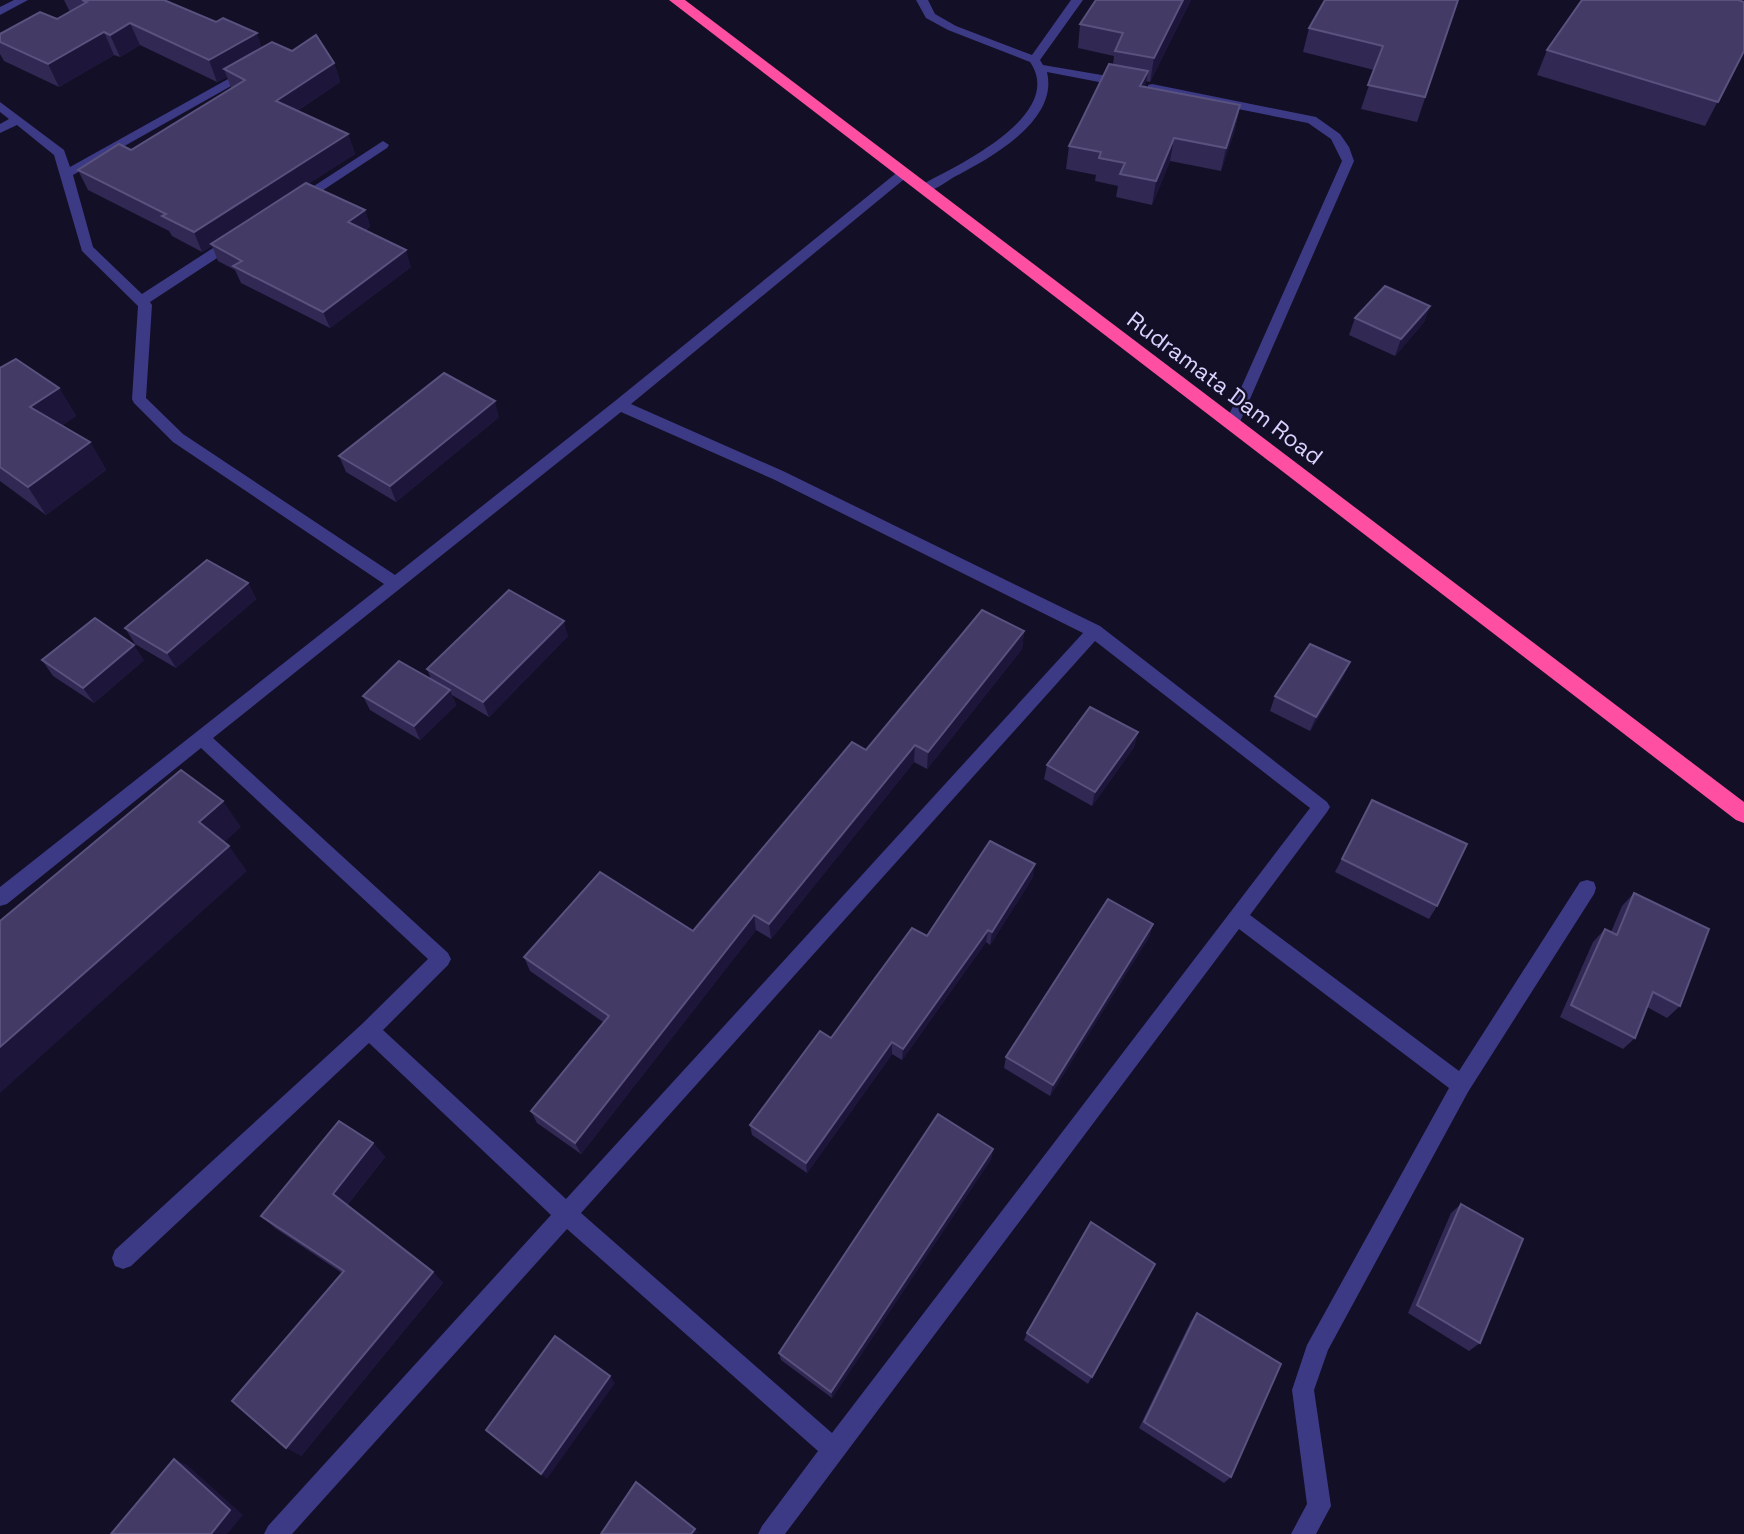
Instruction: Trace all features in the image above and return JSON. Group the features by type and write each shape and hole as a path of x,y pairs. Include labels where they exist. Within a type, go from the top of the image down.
{"highway":[{"name":"Rudramata Dam Road","path":"676,0 1744,814"}],"street":[{"path":"1,10 22,0"},
{"path":"922,0 930,16 1038,64 1312,120 1331,131 1344,145 1348,161 1232,424"},
{"path":"924,189 1010,138 1032,113 1045,86 1038,64 1077,0"},
{"path":"66,174 266,63"},
{"path":"0,106 60,153 87,248 145,305 139,399 178,438 394,582"},
{"path":"0,129 17,120"},
{"path":"279,212 383,145"},
{"path":"0,898 202,739 394,582 620,405 904,173"},
{"path":"141,301 245,234"},
{"path":"620,405 778,475 1094,631 1321,807 770,1534"},
{"path":"276,1534 1094,631"},
{"path":"123,1258 369,1030 441,959 202,739"},
{"path":"1303,1534 1319,1506 1303,1390 1318,1345 1461,1085 1587,888"},
{"path":"1236,916 1461,1085"},
{"path":"369,1030 566,1214 834,1450"}],"building":[{"path":"82,0 164,0 216,22 223,18 257,33 209,60 130,23 110,35 104,32 48,64 0,42 0,34 40,12 57,19 87,2"},
{"path":"1096,0 1183,0 1154,58 1115,51 1123,33 1080,24"},
{"path":"1325,0 1458,0 1425,97 1368,85 1383,46 1309,28"},
{"path":"1582,0 1744,2 1744,51 1718,102 1547,50"},
{"path":"316,35 334,63 276,101 348,134 194,232 162,216 166,214 78,170 119,144 131,150 245,80 224,69 272,42 292,51"},
{"path":"1109,64 1148,71 1140,86 1240,105 1226,148 1174,138 1156,181 1120,174 1125,163 1099,158 1101,152 1069,146"},
{"path":"306,183 365,210 348,222 406,250 323,312 233,266 242,261 211,244"},
{"path":"1385,286 1430,306 1401,339 1355,318"},
{"path":"16,359 59,388 30,407 90,442 28,487 0,467 0,368"},
{"path":"444,373 495,401 390,486 339,456"},
{"path":"207,560 248,583 167,653 125,628"},
{"path":"509,590 564,621 483,702 427,669"},
{"path":"982,610 1024,631 928,752 915,745 769,924 754,915 575,1143 531,1111 609,1016 524,957 600,872 693,931 852,742 866,750"},
{"path":"95,618 134,645 83,688 42,660"},
{"path":"1310,644 1350,662 1316,717 1275,696"},
{"path":"399,661 450,690 414,726 363,696"},
{"path":"1090,707 1138,732 1095,792 1047,765"},
{"path":"181,770 223,801 199,822 229,846 0,1047 0,921"},
{"path":"1372,800 1467,844 1437,906 1342,859"},
{"path":"990,841 1035,864 992,932 988,930 903,1049 892,1042 806,1163 750,1125 820,1031 831,1038 912,928 927,936"},
{"path":"1634,893 1709,929 1680,1006 1653,992 1635,1038 1571,1005 1605,929 1617,935"},
{"path":"1108,899 1153,924 1053,1085 1006,1057"},
{"path":"938,1114 993,1149 831,1392 779,1353"},
{"path":"339,1121 373,1143 333,1194 433,1272 286,1448 232,1401 344,1271 261,1216"},
{"path":"1461,1204 1523,1239 1480,1343 1417,1305"},
{"path":"1091,1222 1155,1264 1092,1377 1027,1333"},
{"path":"1197,1313 1281,1364 1231,1477 1144,1422"},
{"path":"555,1336 610,1376 541,1474 486,1430"},
{"path":"174,1459 230,1510 211,1534 111,1534"},
{"path":"636,1482 695,1529 691,1534 601,1534"}]}
